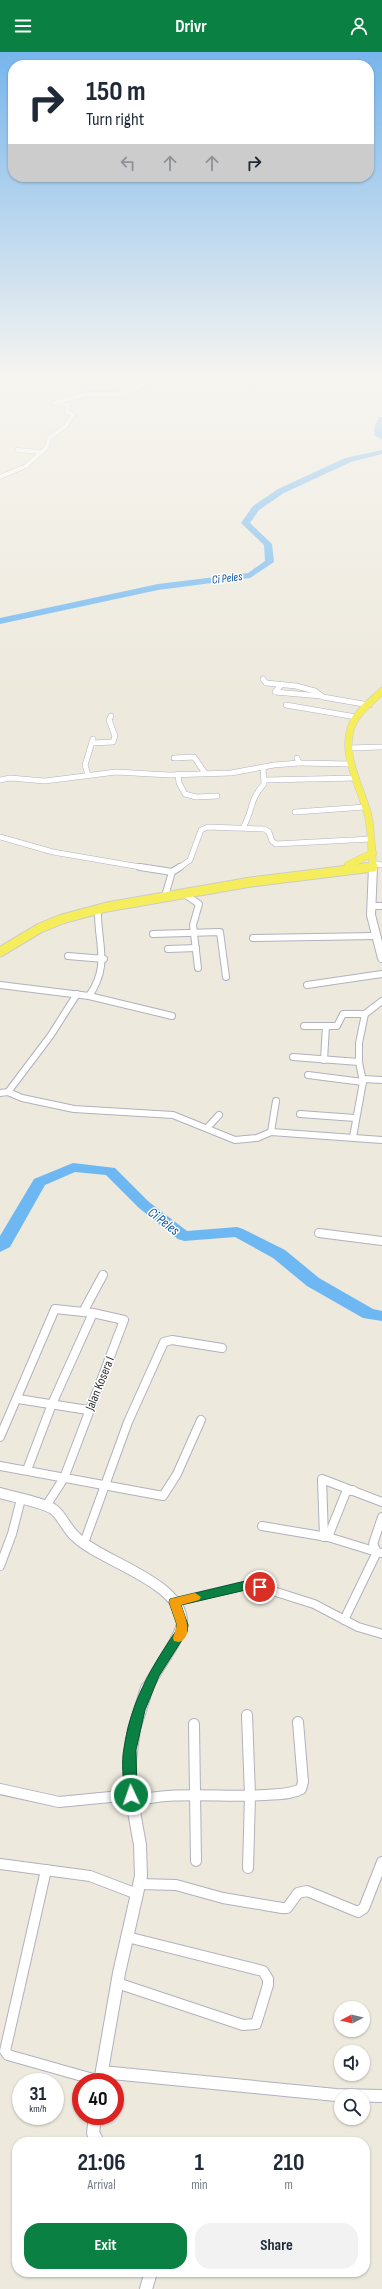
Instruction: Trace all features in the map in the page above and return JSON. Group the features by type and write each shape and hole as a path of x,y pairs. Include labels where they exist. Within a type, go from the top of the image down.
{"main road":[{"path":"382,691 356,717 351,726 349,748 350,764 365,807 373,853 377,865 372,877 371,916 382,958"},
{"path":"348,867 373,853"},
{"path":"2,948 29,932 70,917 98,910 165,896 309,872 377,865"},
{"path":"348,867 365,872 372,877"}],"street":[{"path":"263,679 266,683 282,684 314,690 321,696"},
{"path":"282,684 275,692 305,696 321,696 369,705"},
{"path":"286,705 356,717"},
{"path":"88,775 85,765 92,741 113,742 115,736 110,723 111,716"},
{"path":"349,748 382,747"},
{"path":"174,758 194,757 205,773"},
{"path":"1,779 46,781 116,772 178,774 231,773 298,760 350,764"},
{"path":"244,826 250,814 254,795 264,784 265,780 263,768"},
{"path":"178,774 182,792 186,795 194,797 217,796"},
{"path":"265,780 356,778"},
{"path":"295,812 365,807"},
{"path":"165,896 172,872 190,860 204,828 244,826 268,830 272,841 276,844 371,839"},
{"path":"0,837 53,852 172,872"},
{"path":"183,893 200,904 193,925 198,968"},
{"path":"372,906 382,906"},
{"path":"89,996 101,978 104,959 97,923 98,910"},
{"path":"153,934 220,932 226,977"},
{"path":"253,938 375,936"},
{"path":"168,949 196,948"},
{"path":"68,956 104,959"},
{"path":"307,985 382,974"},
{"path":"0,985 89,996 172,1016"},
{"path":"8,1092 51,1036 77,994"},
{"path":"353,1137 355,1118 363,1080 359,1062 359,1043 365,1014 369,1009 382,1001"},
{"path":"304,1026 337,1026 341,1015 345,1013 365,1014"},
{"path":"324,1060 326,1049 326,1026"},
{"path":"293,1057 359,1062"},
{"path":"308,1075 363,1080 382,1080"},
{"path":"0,1093 8,1092 22,1098 74,1109 165,1114 208,1128 222,1136 235,1140 257,1138 271,1132 382,1140"},
{"path":"271,1132 276,1101"},
{"path":"208,1128 219,1114"},
{"path":"300,1114 355,1118"},
{"path":"319,1233 382,1241"},
{"path":"84,1312 103,1275"},
{"name":"Jalan Kosera I","path":"18,1399 54,1311 59,1309 93,1313 120,1318 125,1321 88,1410 64,1478 46,1506"},
{"path":"27,1470 52,1404 93,1313"},
{"path":"84,1543 128,1422 164,1342 172,1340 222,1348"},
{"path":"0,1437 18,1399 88,1410"},
{"path":"0,1466 160,1496 166,1495 201,1420"},
{"path":"326,1537 321,1479 382,1502"},
{"path":"326,1537 346,1492 353,1490"},
{"path":"0,1493 46,1506 59,1514 76,1538 160,1588 174,1602 182,1625 181,1632 154,1674 139,1710 130,1750 131,1798 142,1863 138,1889 117,1983 102,2073"},
{"path":"0,1566 12,1534 15,1517 21,1499"},
{"path":"380,1553 373,1544 382,1517"},
{"path":"262,1526 326,1537 380,1553"},
{"path":"344,1620 380,1553"},
{"path":"174,1602 250,1584 314,1604 358,1627 382,1634"},
{"path":"247,1715 250,1796 248,1868"},
{"path":"0,1789 59,1802 150,1797 250,1796 294,1793 301,1789 303,1782 298,1722"},
{"path":"194,1724 196,1861"},
{"path":"0,1864 90,1876 138,1889 176,1885 223,1898 282,1908 287,1908 298,1893 307,1892 358,1912 364,1908 382,1862"},
{"path":"46,1870 5,2051 8,2055 81,2073"},
{"path":"117,1983 243,2025 252,2026 256,2024 268,1985 268,1979 263,1971 127,1937"},
{"path":"124,2080 336,2095 382,2096"},
{"path":"93,2125 95,2137"},
{"path":"146,2289 150,2277"}],"waterway":[{"name":"Ci Peles","path":"0,621 158,587 250,575 270,562 268,544 245,523 256,508 281,491 305,480"},
{"name":"Ci Peles","path":"0,1247 4,1243 39,1182 73,1167 110,1171 144,1205 184,1236 237,1232 279,1254 313,1282 369,1314 382,1316"}],"slow traffic":[{"path":"179,1638 182,1625 180,1614 174,1602 195,1597"}],"route":[{"path":"131,1795 129,1770 130,1750 133,1731 139,1710 154,1674 176,1643 181,1632 182,1625 180,1614 174,1602 250,1584 260,1587"}]}
